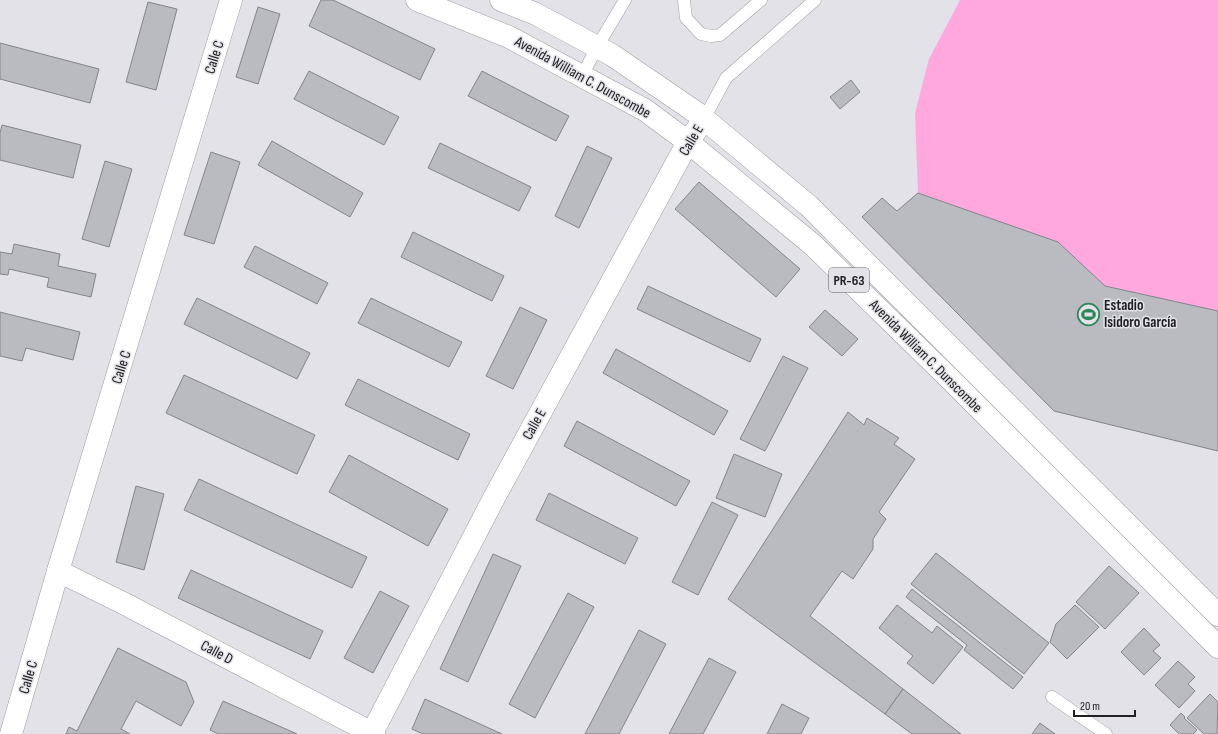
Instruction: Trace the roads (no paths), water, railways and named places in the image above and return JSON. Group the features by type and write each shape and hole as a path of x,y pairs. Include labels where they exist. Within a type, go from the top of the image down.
{"main road":[{"name":"Calle C","path":"11,734 58,571 231,0"},
{"name":"Avenida William C. Dunscombe","path":"417,0 509,37 645,110 688,142 813,245 1218,647"},
{"name":"Avenida William C. Dunscombe","path":"501,0 536,14 618,59 704,119 809,206 1218,615"},
{"name":"Calle E","path":"373,733 495,496 688,142 704,119"},
{"path":"1085,514 1102,498"},
{"name":"Calle D","path":"58,571 123,603 373,733"}],"lane":[{"path":"582,76 597,47 625,0"},
{"path":"684,0 686,18 701,34 711,36 720,35 762,0"},
{"path":"704,119 726,78 815,0"},
{"path":"1052,697 1106,734"}],"place":[{"name":"Estadio Isidoro García","path":"1088,314"}]}
